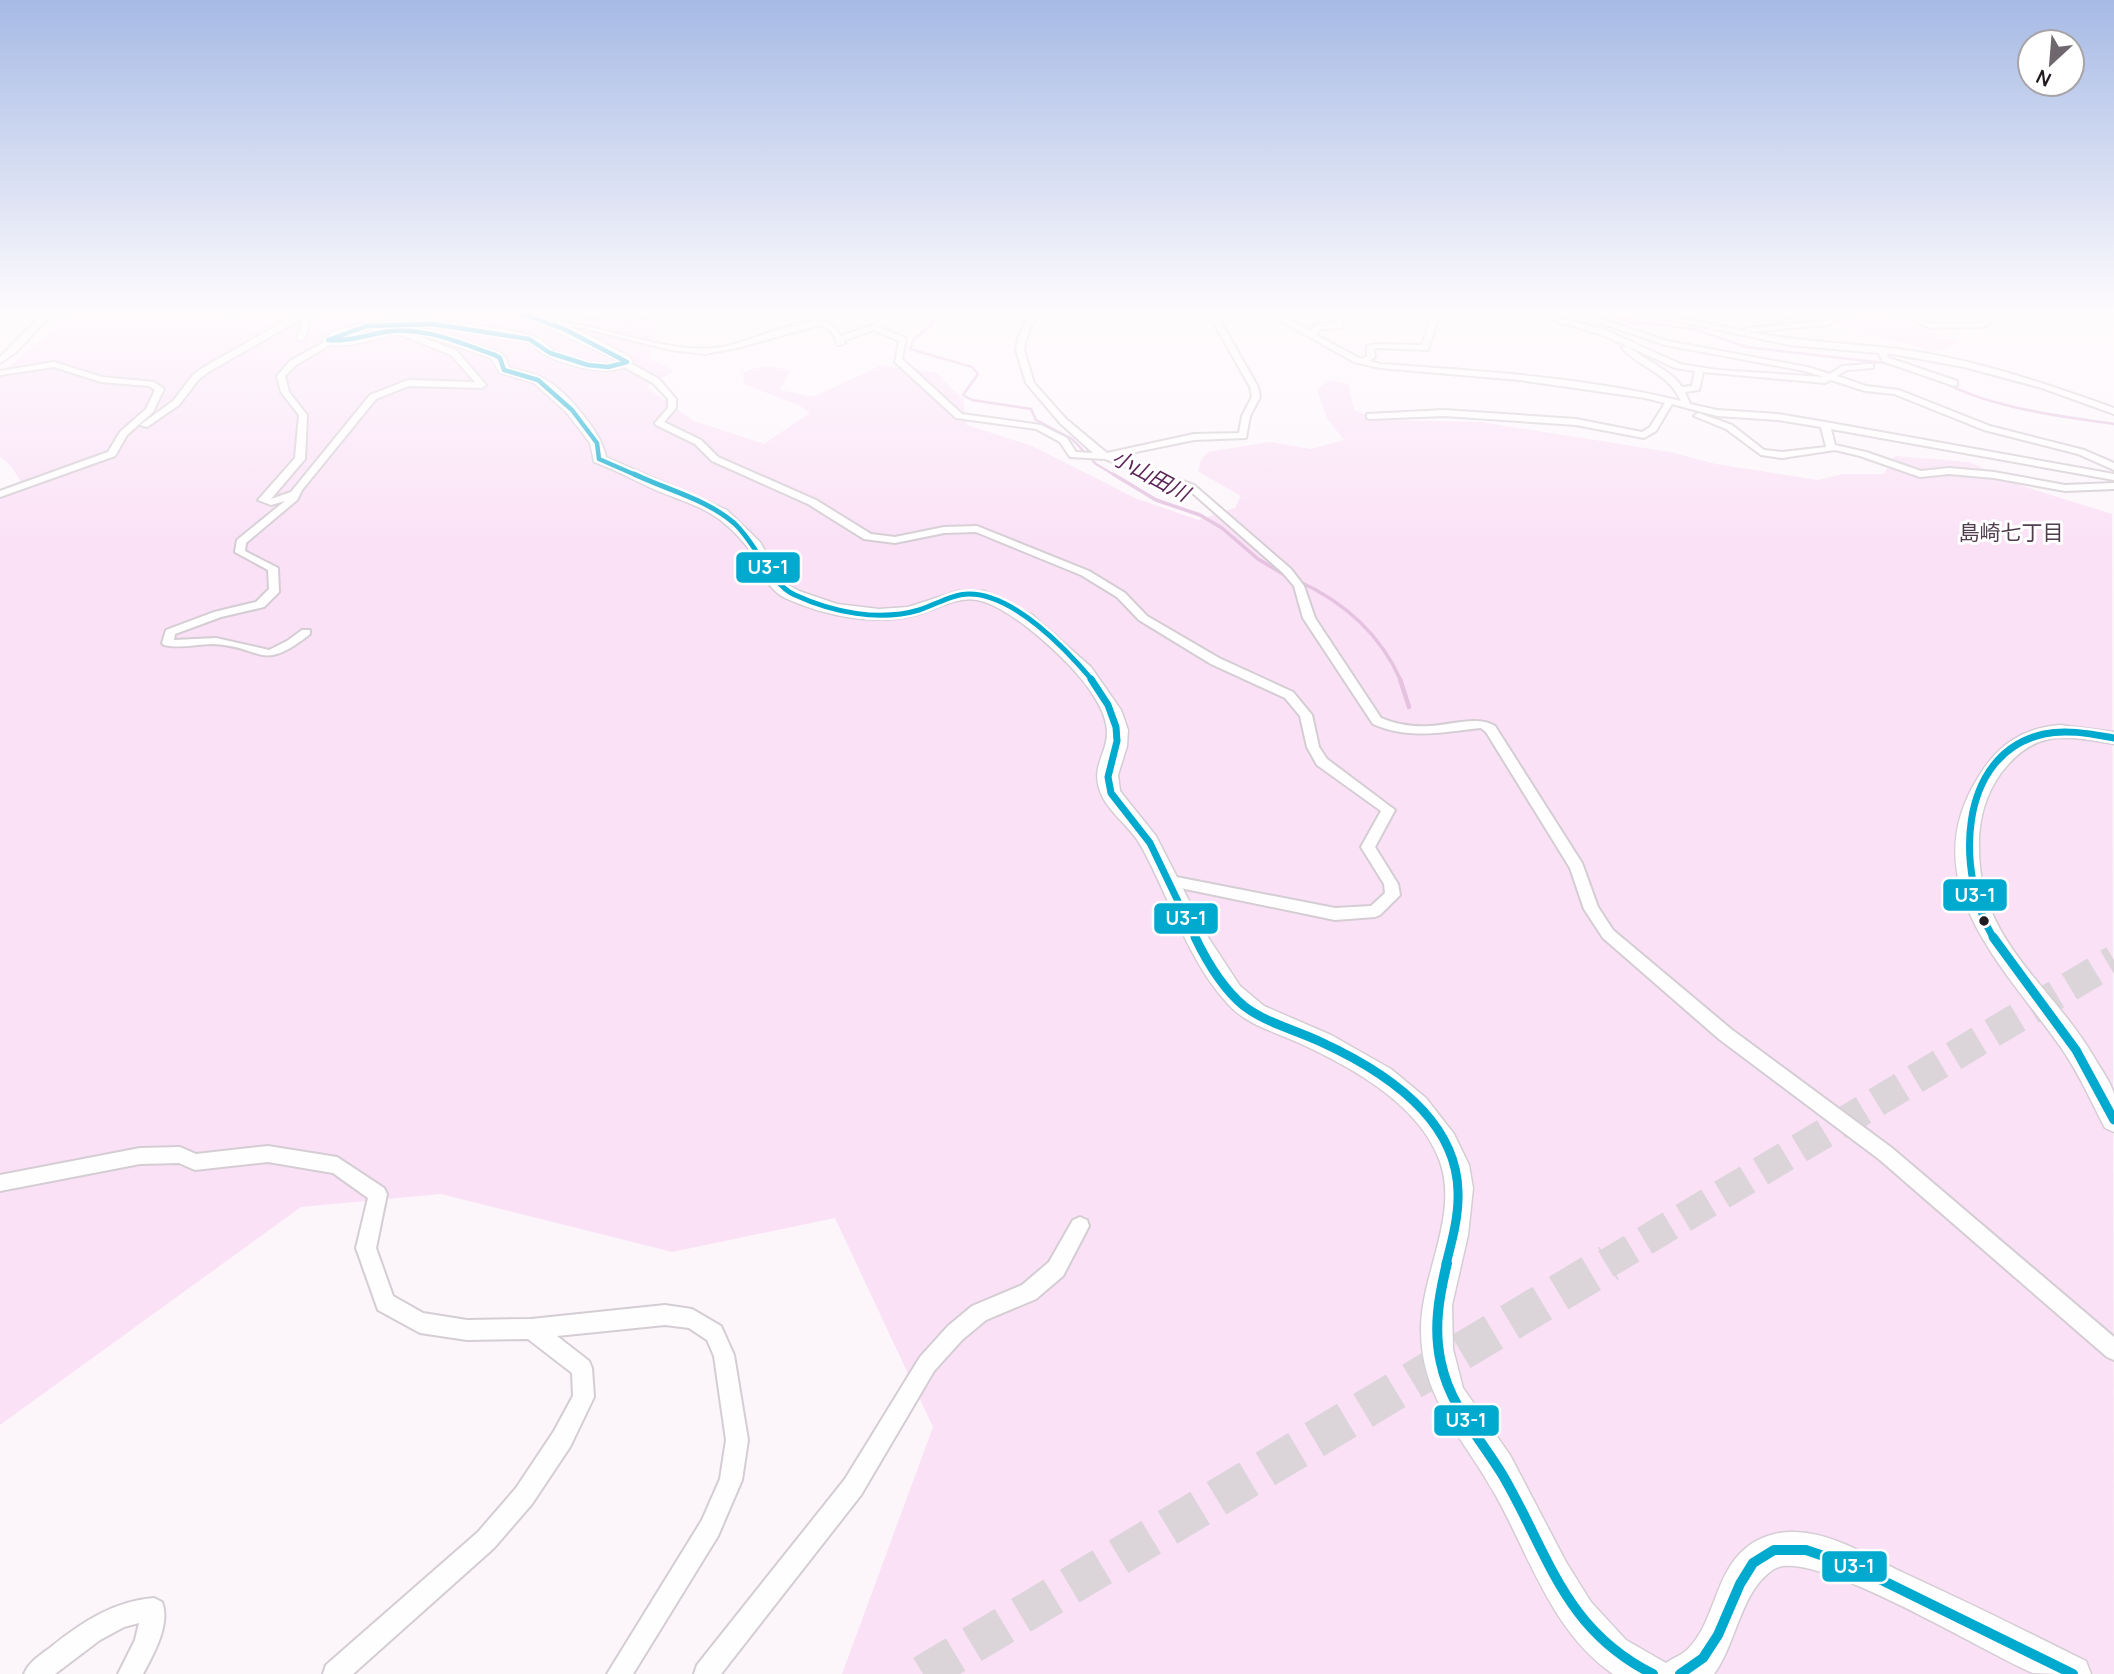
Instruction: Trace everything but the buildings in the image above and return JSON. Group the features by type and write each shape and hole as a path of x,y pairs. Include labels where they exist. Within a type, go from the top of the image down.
{"main road":[{"path":"551,391 582,419 597,443 599,458 622,465 645,480 722,513 751,543 765,562 769,578 781,589 797,597 852,612 878,614 908,612 976,593 1011,609 1067,651 1095,685 1118,727 1119,744 1108,770 1107,784 1113,798 1142,829 1153,847 1166,880 1230,992 1246,1008 1335,1048 1368,1067 1422,1110 1449,1147 1459,1188 1460,1209 1436,1324 1444,1379 1456,1407 1498,1467 1564,1590 1590,1630 1628,1664 1653,1674"},
{"path":"2114,738 2052,731 2032,735 2009,747 1989,775 1972,808 1965,864 1969,894 1981,922 1994,944 2071,1041 2114,1120"},
{"path":"1680,1674 1688,1672 1705,1659 1737,1586 1759,1558 1781,1549 1811,1550 1847,1564 1975,1623 2073,1674"}],"street":[{"path":"3,489 104,458 116,451 124,436 150,410 159,391"},
{"path":"124,436 176,403 185,391"},
{"path":"285,391 303,415 300,459 263,500 271,502 295,494"},
{"path":"306,632 291,645 263,655 223,642 181,645 168,643 167,638 170,632 192,622 260,604 275,590 273,568 240,552 241,542 287,505 345,433 362,407 373,397 388,391"},
{"path":"666,391 672,399 672,408 659,423 664,427 698,442 728,465 812,502 868,537 895,540 944,530 977,529 1048,556 1094,578 1121,595 1143,618 1203,654 1289,695 1306,715 1313,747 1322,762 1388,810 1368,847 1391,884 1393,895 1375,911 1335,914 1166,880"},
{"path":"930,391 952,412 965,418 1004,420 1038,427 1064,440 1073,455 1099,456 1194,437 1243,436 1246,416 1256,397 1255,391"},
{"path":"1037,391 1099,456 1191,487 1287,571 1299,586 1309,618 1377,721 1393,730 1407,732 1483,724 1490,729 1577,867 1591,909 1608,934 1725,1034 1886,1154 2114,1350"},
{"path":"1609,391 1670,401 1689,407 1825,425 2114,477"},
{"path":"1682,391 1694,414 1729,427 1761,452 1782,455 1832,447 1863,454 1920,474 1949,471 1994,475 2065,488 2114,486"},
{"path":"1889,391 1987,428 2081,452 2114,467"},
{"path":"2059,391 2114,411"},
{"path":"1370,416 1444,413 1576,422 1644,435 1653,429 1670,401"},
{"path":"1825,425 1832,447"},
{"path":"0,1183 141,1156 180,1155 195,1162 268,1154 337,1165 378,1194 366,1248 385,1303 420,1323 467,1330 531,1329 665,1315 692,1319 713,1333 724,1355 737,1440 731,1480 710,1528 619,1674"},
{"path":"706,1674 853,1487 928,1364 955,1333 979,1313 1029,1292 1056,1269 1080,1226"},
{"path":"335,1674 486,1540 524,1496 562,1439 584,1398 582,1368 531,1329"},
{"path":"36,1674 117,1616 142,1609 154,1610 146,1644 130,1674"}],"shaded area":[{"path":"0,391 652,391 694,421 764,444 810,413 800,406 762,391 785,391 813,397 825,391 955,391 963,399 967,425 1032,446 1135,498 1198,520 1235,508 1241,496 1198,471 1201,460 1208,452 1270,442 1311,449 1344,440 1328,420 1317,391 1350,391 1354,410 1377,420 1481,422 1670,452 1716,464 1818,480 1843,474 1884,474 1895,456 1969,462 2026,487 2112,514 2114,1674 842,1674 933,1427 835,1218 672,1252 441,1194 301,1207 0,1425 0,499 24,487 11,466 0,457"}],"waterway":[{"name":"小山田川","path":"966,391 963,395 972,400 1031,409 1036,420 1072,439 1096,464 1116,476"},
{"path":"1963,391 2022,409 2114,424"},
{"name":"小山田川","path":"1113,474 1156,500 1200,515 1222,528 1258,559 1288,577"},
{"name":"小山田川","path":"1296,580 1329,598 1358,620 1382,648 1400,679"},
{"name":"小山田川","path":"1400,679 1409,707"}],"tunnel":[{"path":"1606,1264 2114,960"},
{"path":"923,1674 1609,1263"}],"transit line":[{"name":"U3-1","path":"551,391 572,410 597,443 599,459 723,514 754,545 774,578 787,591 836,610 881,615 910,612 963,595 988,597 1007,605 1046,633 1081,667 1104,697 1116,727 1117,741 1108,777 1111,793 1120,808 1150,843 1199,946 1224,984 1239,1001 1254,1012 1324,1043 1384,1077 1419,1107 1446,1143 1455,1167 1458,1191 1457,1215 1437,1314 1437,1339 1445,1380 1461,1412 1503,1476 1562,1590 1580,1616 1600,1640 1624,1660 1653,1674"},
{"name":"U3-1","path":"2114,738 2077,732 2046,733 2018,745 2004,756 1981,789 1971,818 1968,838 1970,878 1977,905 1988,929 2002,952 2076,1050 2114,1120"},
{"name":"U3-1","path":"1680,1674 1703,1658 1718,1635 1740,1584 1753,1563 1774,1550 1806,1550 1853,1566 2073,1674"}],"district":[{"name":"島崎七丁目","path":"2011,532"}]}
